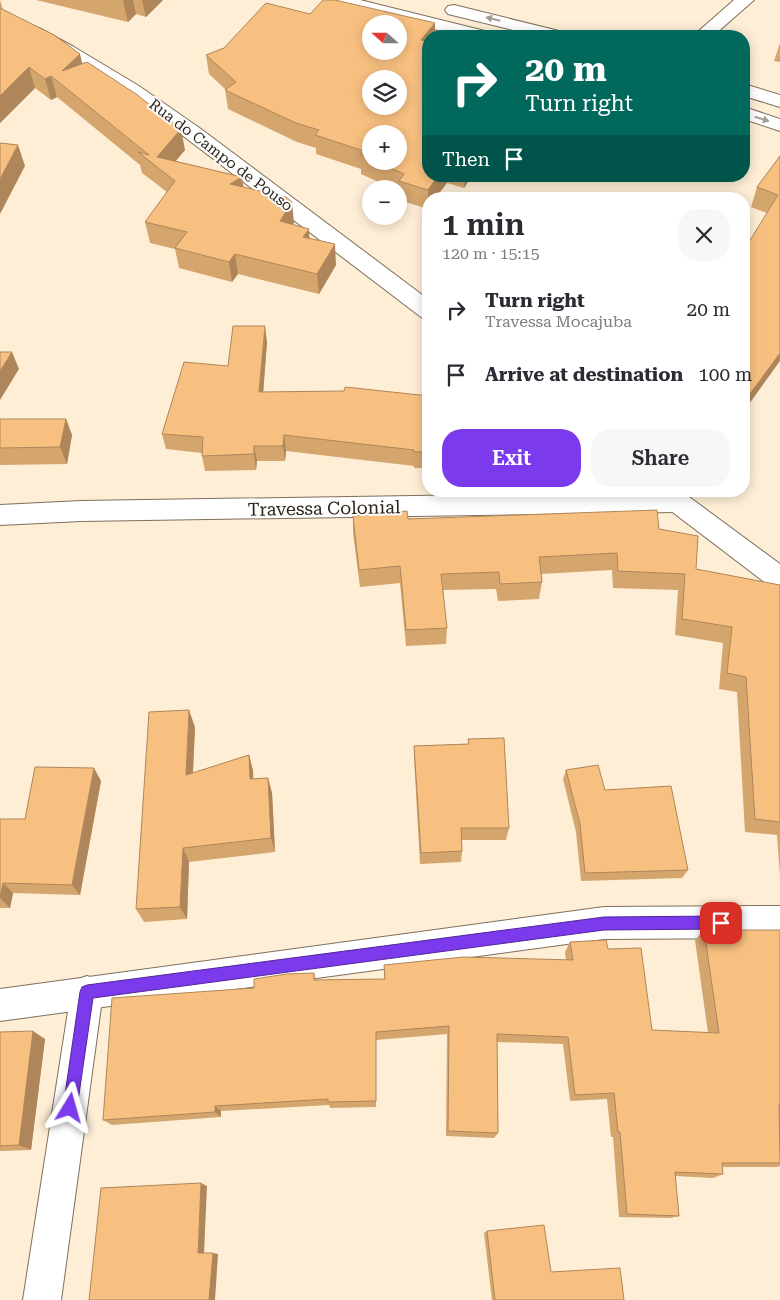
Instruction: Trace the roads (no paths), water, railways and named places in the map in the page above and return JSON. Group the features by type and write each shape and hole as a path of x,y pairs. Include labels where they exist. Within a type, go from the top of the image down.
{"street":[{"path":"339,0 458,30"},
{"path":"709,30 745,0"},
{"path":"434,4 534,30"},
{"name":"Rua do Campo de Pouso","path":"0,17 49,40 128,87 205,142 422,307"},
{"path":"750,92 780,102"},
{"path":"750,115 780,124"},
{"path":"670,497 780,579"},
{"name":"Travessa Colonial","path":"0,515 81,511 670,497"},
{"path":"0,1004 604,924 780,922"},
{"path":"42,1300 87,992"}]}
